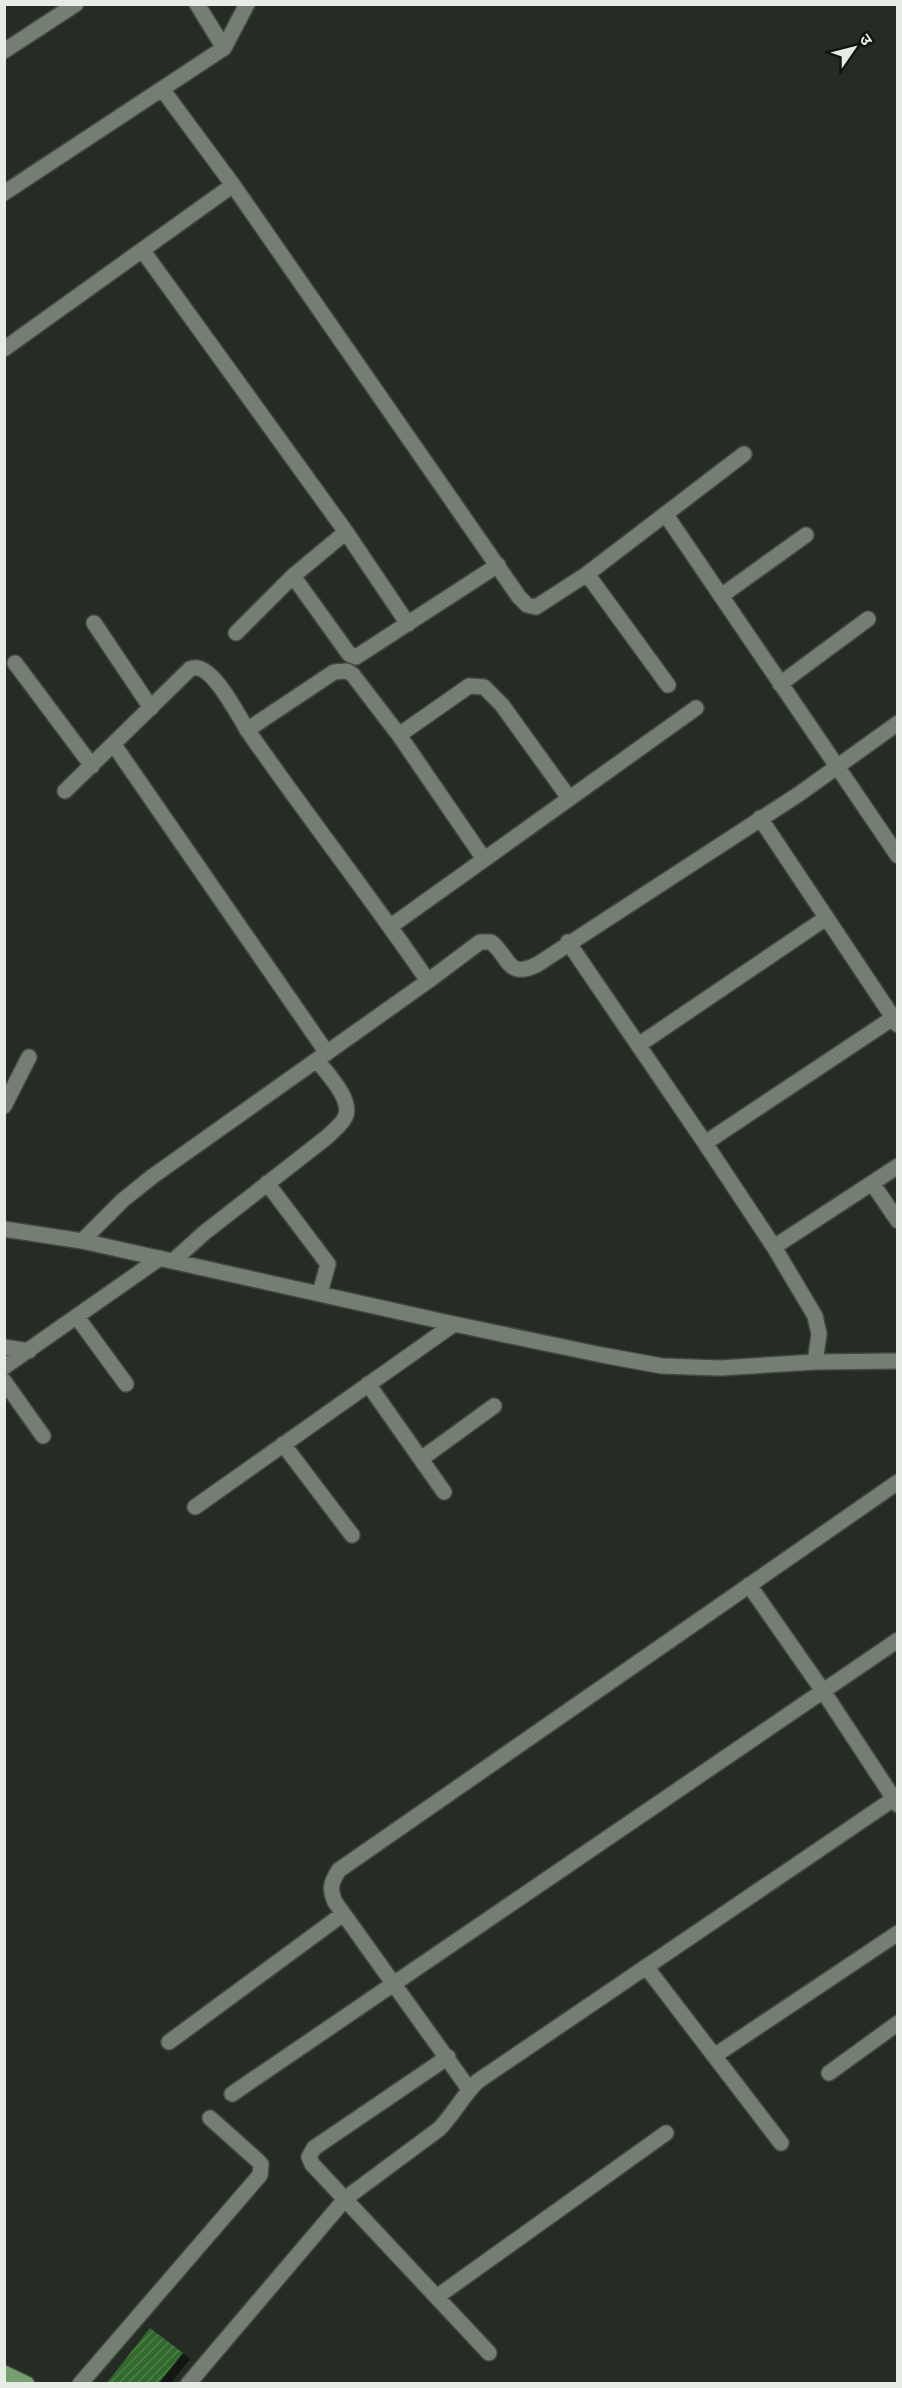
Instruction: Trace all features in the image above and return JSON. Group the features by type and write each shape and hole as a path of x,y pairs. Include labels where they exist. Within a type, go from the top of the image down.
{"main road":[{"path":"4,2373 27,2384"}],"street":[{"path":"4,51 76,4"},
{"path":"197,4 224,48"},
{"path":"4,193 224,48 247,4"},
{"path":"162,88 233,185 519,597 530,606 546,601 587,574 744,454"},
{"path":"4,349 233,185"},
{"path":"143,251 346,532 408,624"},
{"path":"666,515 836,766 892,834 897,856"},
{"path":"236,633 293,576 346,532"},
{"path":"721,596 806,535"},
{"path":"293,576 352,656 362,655 498,565"},
{"path":"587,574 668,685"},
{"path":"780,684 868,619"},
{"path":"94,623 150,708"},
{"path":"15,663 92,766"},
{"path":"65,791 190,669 198,667 214,678 248,730 391,926 428,981"},
{"path":"248,730 334,672 342,670 353,675 399,735 484,859"},
{"path":"399,735 469,686 484,687 502,705 569,798"},
{"path":"391,926 696,708"},
{"path":"82,1241 109,1213 153,1176 480,942 491,942 510,965 518,970 538,964 568,942 799,794 897,723"},
{"path":"4,1367 167,1260 204,1233 336,1128 346,1115 343,1098 322,1057 114,745"},
{"path":"705,1143 895,1022 760,818"},
{"path":"640,1044 826,918"},
{"path":"568,942 640,1044 774,1247 815,1316 819,1334 815,1362"},
{"path":"4,1106 29,1058"},
{"path":"774,1247 897,1166"},
{"path":"267,1183 327,1263 328,1268 320,1293"},
{"path":"872,1183 897,1221"},
{"path":"4,1229 82,1241 454,1324 662,1366 720,1368 815,1362 897,1361"},
{"path":"77,1317 126,1384"},
{"path":"195,1507 454,1324"},
{"path":"4,1347 29,1352"},
{"path":"4,1381 43,1436"},
{"path":"368,1384 444,1492"},
{"path":"421,1459 495,1406"},
{"path":"283,1444 352,1535"},
{"path":"469,2089 343,1914 330,1892 332,1882 339,1870 897,1482"},
{"path":"188,2384 346,2198 439,2129 469,2089 504,2063 896,1800 749,1585"},
{"path":"232,2094 897,1640"},
{"path":"169,2042 343,1914"},
{"path":"714,2056 897,1933"},
{"path":"647,1968 781,2143"},
{"path":"829,2073 897,2024"},
{"path":"448,2057 310,2152 309,2157 312,2164 489,2353"},
{"path":"80,2384 260,2175 261,2164 210,2118"},
{"path":"438,2296 666,2133"}],"building":[{"path":"150,2328 183,2353 158,2384 106,2384"}]}
